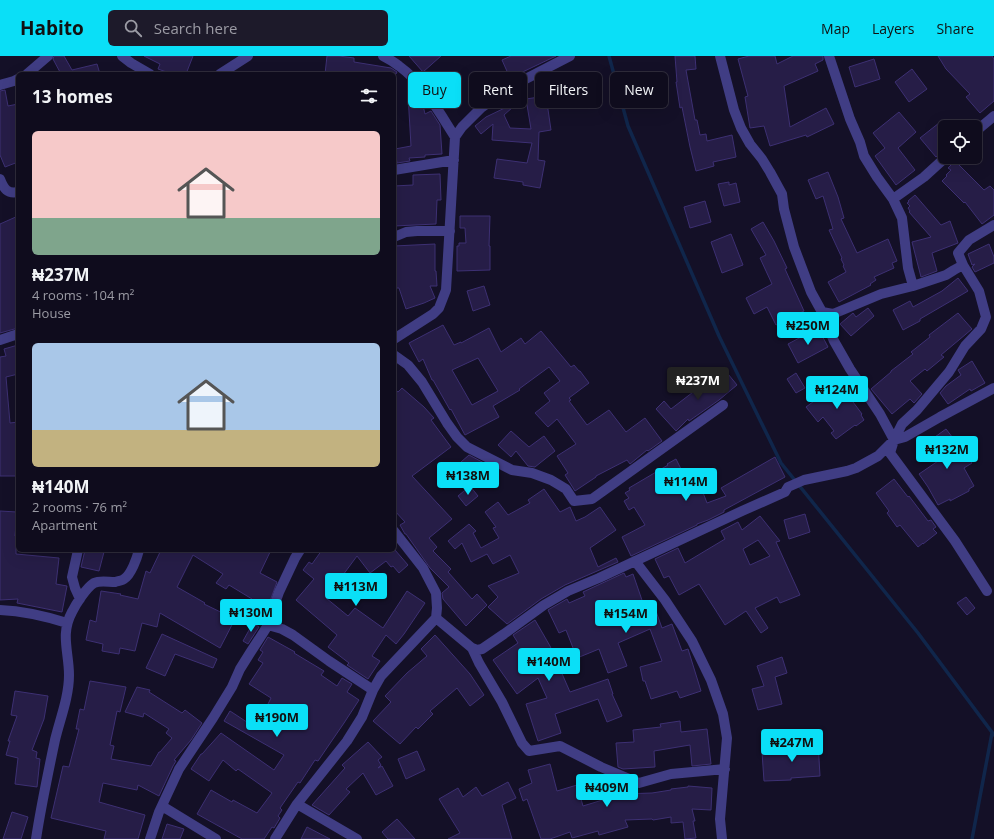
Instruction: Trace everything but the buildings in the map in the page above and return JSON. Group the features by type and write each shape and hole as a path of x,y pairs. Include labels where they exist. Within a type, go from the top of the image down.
{"street":[{"path":"29,72 48,56"},
{"path":"122,56 147,72"},
{"path":"223,72 248,56"},
{"path":"383,56 400,67 419,84 455,137"},
{"path":"720,56 740,128 762,159 776,181 782,194 784,209 794,247 811,292 822,312 834,341 850,369 880,414 894,440"},
{"path":"829,56 864,156 893,199 902,218 908,268 912,286"},
{"path":"396,338 433,314 439,308 446,290 455,137 462,127 481,108 510,87 563,57"},
{"path":"0,85 16,80"},
{"path":"982,126 994,116"},
{"path":"396,170 454,160"},
{"path":"893,199 924,177 938,164"},
{"path":"0,179 4,192 16,192"},
{"path":"988,591 955,541 890,453 894,440 902,424 917,410 949,372 965,346 981,329 986,317 980,291 963,265 958,254 969,240 994,224"},
{"path":"396,236 406,232 450,231"},
{"path":"822,312 833,314 881,294 946,275 963,265"},
{"path":"0,340 16,335"},
{"path":"396,356 408,365 422,382 447,423 457,437 467,447 512,470 551,480 566,489 574,501 592,499 723,405"},
{"path":"436,618 472,648 477,650 482,649 544,605 568,592 785,492 788,486 804,480 856,468 878,456 894,440 905,437 994,388"},
{"path":"275,839 297,804 347,741 362,717 373,690 381,676 436,618 436,593 422,568 396,534"},
{"path":"78,552 72,577 80,599"},
{"path":"36,839 44,789 68,687 69,675 65,635 67,623 72,611 88,588 94,583 103,581 116,582 124,579 130,572 138,552"},
{"path":"150,839 158,812 179,769 214,718 232,687 240,669 273,617 273,609 279,592 299,552"},
{"path":"635,561 665,600 692,641 711,680 723,714 727,738 720,819 722,839"},
{"path":"0,610 30,613 67,623"},
{"path":"268,625 282,629 373,690"},
{"path":"472,648 502,702 522,743 529,751 560,746 601,767 639,783 671,774 725,769"},
{"path":"297,804 357,839"},
{"path":"162,806 216,839"}],"waterway":[{"path":"609,56 628,126 719,336 781,463 918,633 994,735"},
{"path":"972,839 992,733"}]}
